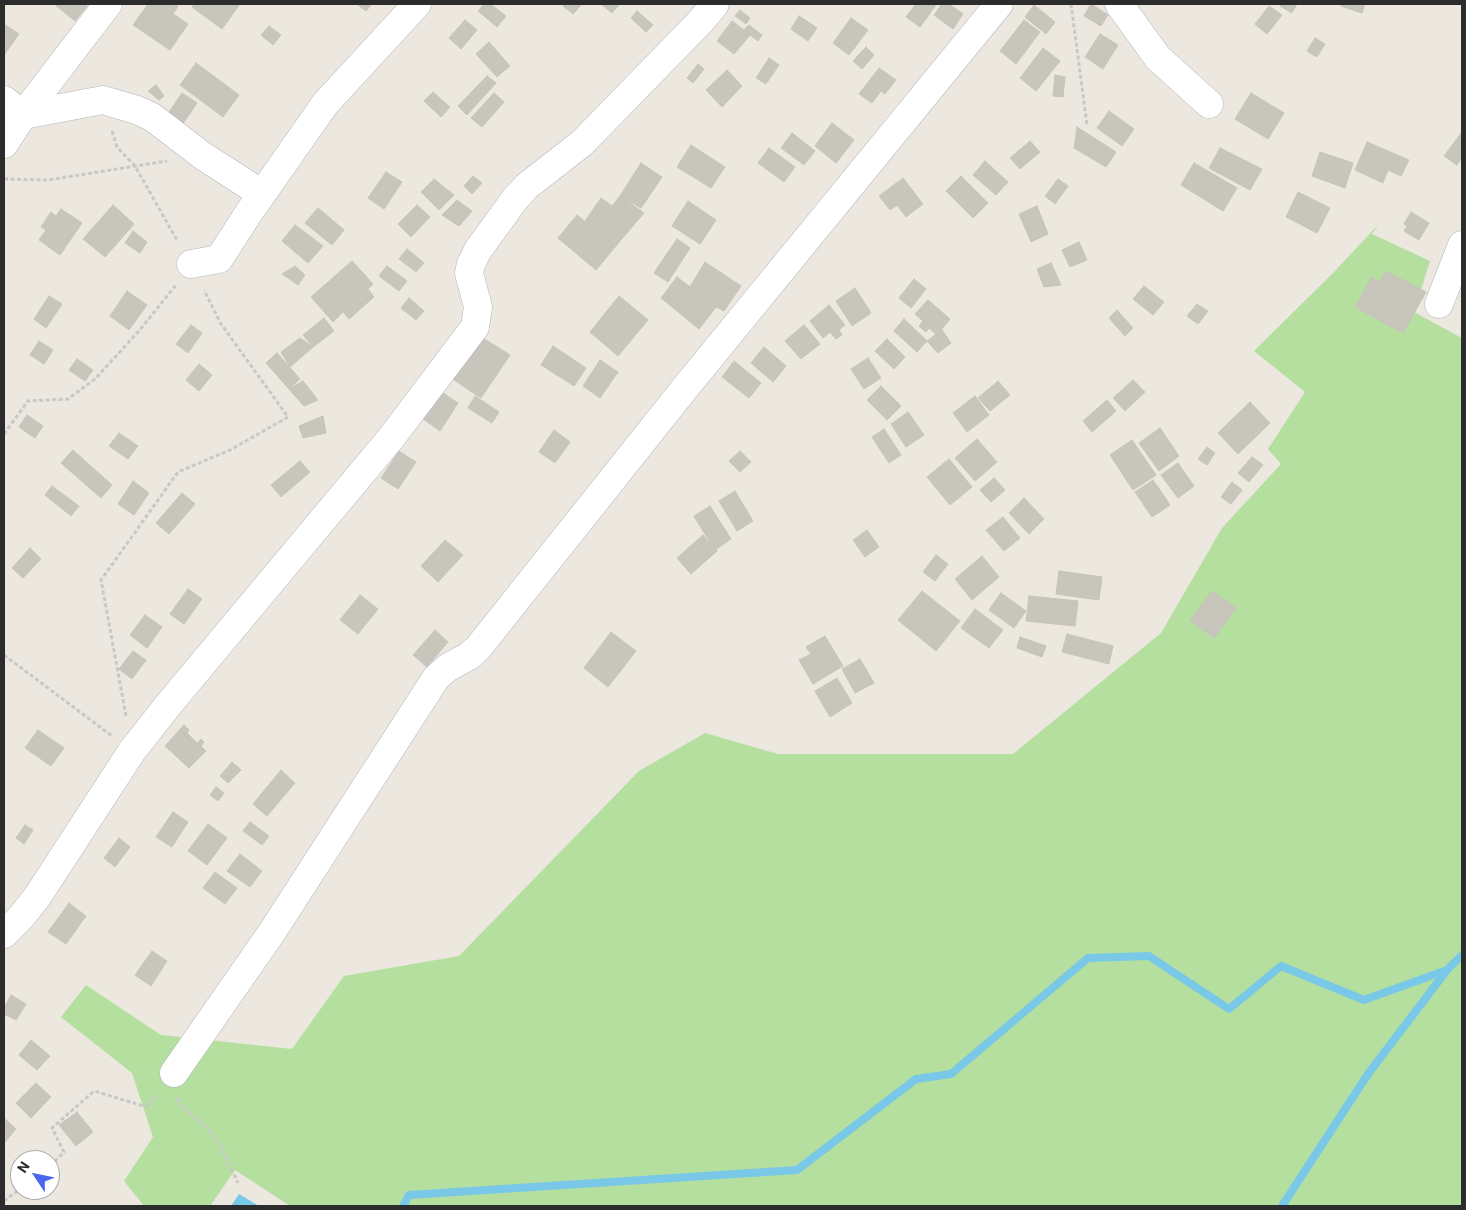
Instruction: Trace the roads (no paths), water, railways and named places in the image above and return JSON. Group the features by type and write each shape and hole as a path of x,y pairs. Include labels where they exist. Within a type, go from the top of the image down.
{"street":[{"path":"4,144 13,107 108,4"},
{"path":"191,264 219,259 262,194 326,104 417,4"},
{"path":"4,934 37,897 132,751 169,704 392,438 475,327 478,307 469,273 471,264 478,250 516,199 527,186 582,143 701,21 715,4"},
{"path":"174,1073 272,932 436,678 447,668 469,656 478,648 685,388 999,4"},
{"path":"1119,4 1158,58 1209,104"},
{"path":"13,107 103,100 137,110 152,117 203,156 262,194"},
{"path":"1439,304 1462,244"}],"water":[{"path":"239,1194 259,1206 231,1206"}],"waterway":[{"path":"403,1206 409,1195 797,1170 916,1079 951,1074 1088,958 1149,956 1229,1009 1281,966 1364,1000 1447,970 1462,955"},
{"path":"1282,1206 1368,1074 1447,970"}]}
